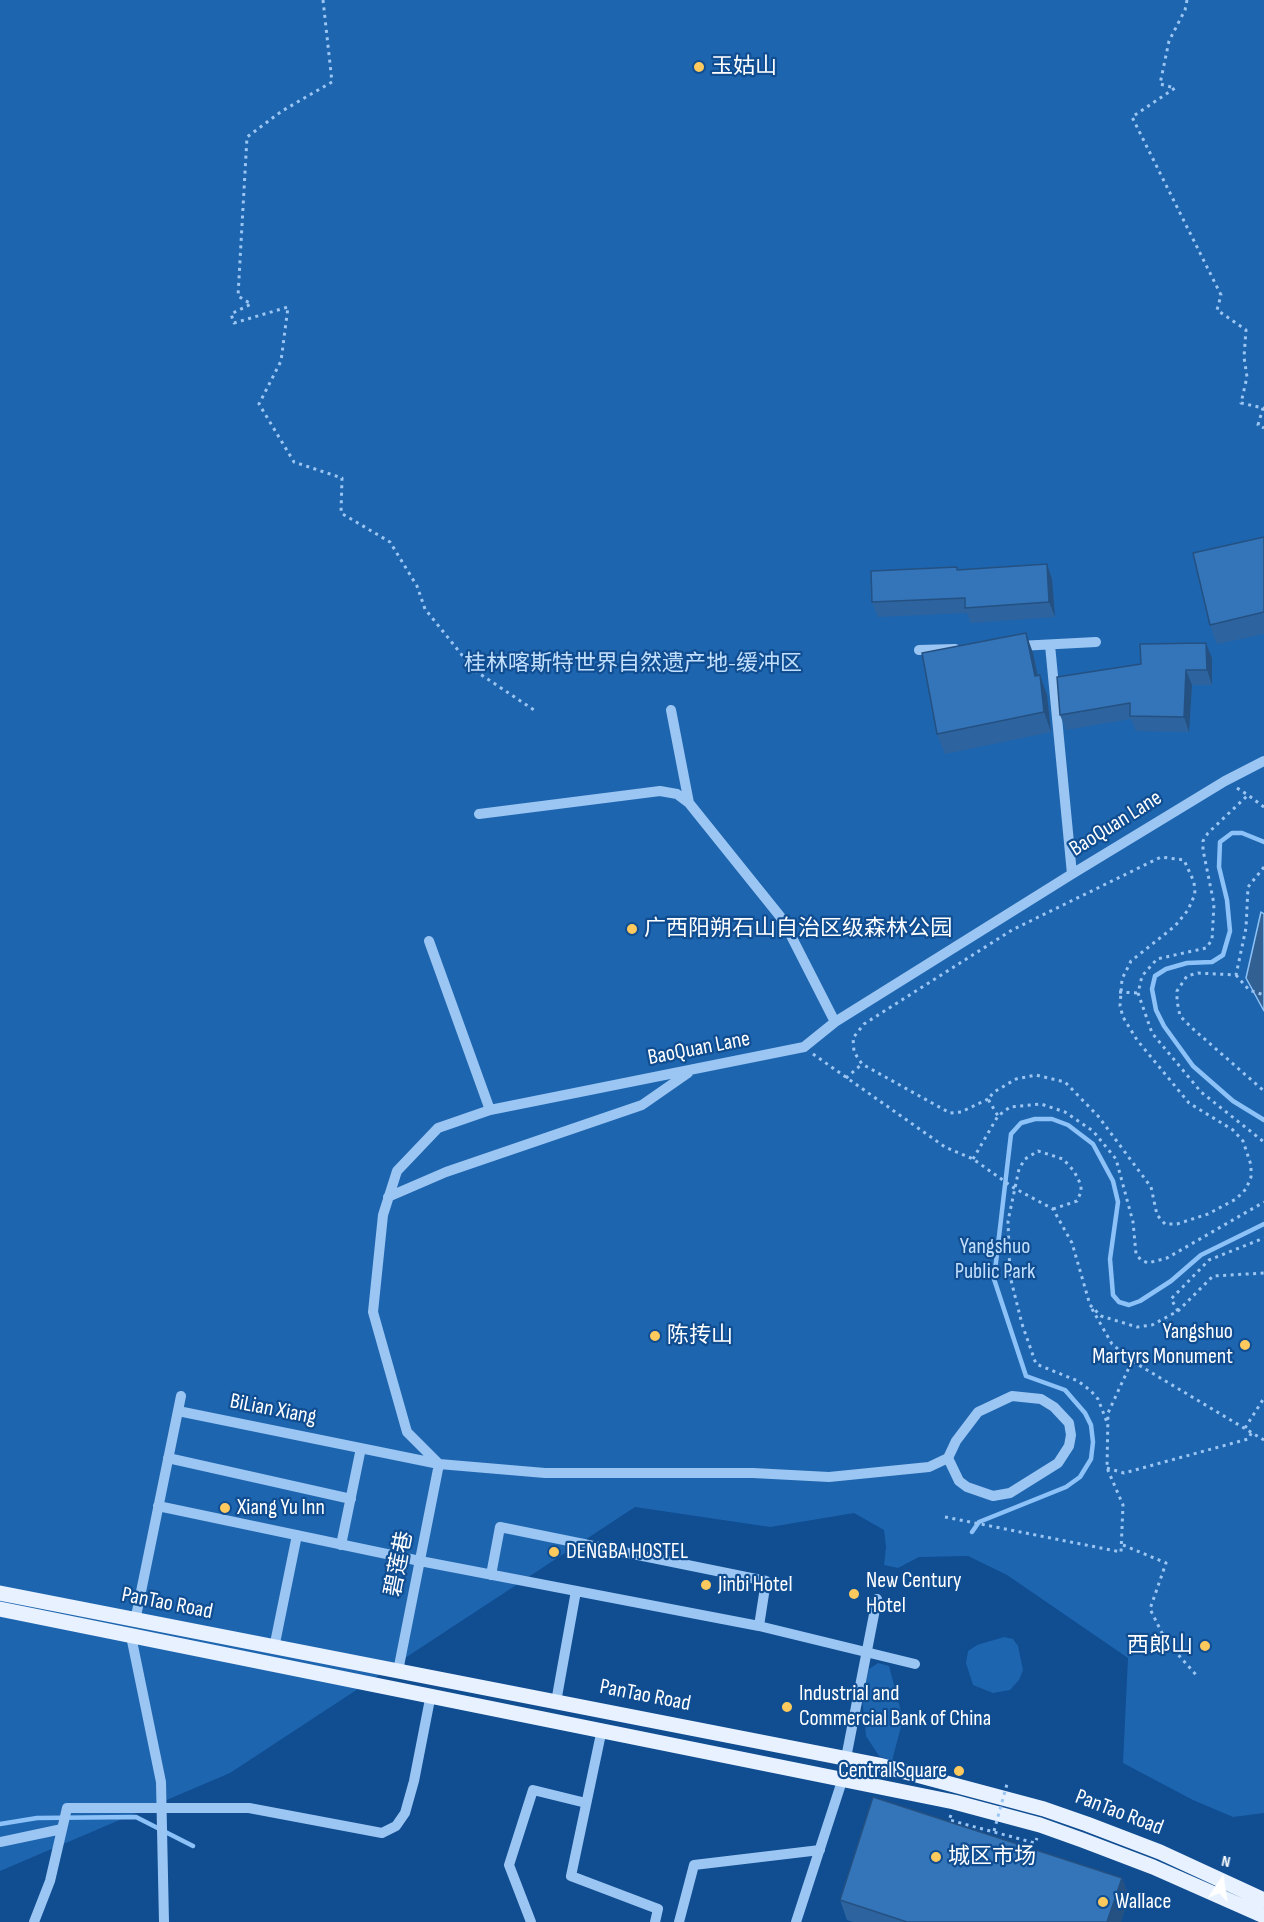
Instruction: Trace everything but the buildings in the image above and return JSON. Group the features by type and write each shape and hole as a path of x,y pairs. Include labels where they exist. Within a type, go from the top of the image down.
{"main road":[{"name":"PanTao Road","path":"0,1593 133,1628 431,1694 954,1802 1040,1825 1153,1867 1264,1916"},
{"name":"PanTao Road","path":"0,1609 274,1648 846,1758 920,1775 1044,1809 1160,1852 1264,1900"}],"street":[{"path":"1002,647 1096,642"},
{"path":"1050,645 1072,874"},
{"path":"919,650 967,648"},
{"path":"671,710 689,803"},
{"name":"BaoQuan Lane","path":"440,1464 407,1432 373,1312 383,1215 388,1197 398,1171 438,1128 490,1110 804,1047 836,1022 1072,874 1216,786 1264,761"},
{"path":"479,814 660,791 677,794 689,803 783,920 836,1022"},
{"path":"429,941 490,1110"},
{"path":"388,1197 446,1172 642,1105 691,1071"},
{"path":"164,1922 161,1782 133,1628 181,1396"},
{"path":"1012,1396 1041,1399 1054,1407 1069,1423 1071,1435 1069,1446 1058,1463 1010,1493 993,1496 967,1488 959,1480 948,1458 956,1441 978,1413 987,1406 1012,1396"},
{"name":"BiLian Xiang","path":"178,1411 440,1464 545,1473 753,1473 829,1477 929,1467 948,1458"},
{"path":"342,1545 361,1448"},
{"path":"168,1458 351,1499"},
{"name":"碧莲巷","path":"398,1671 440,1464"},
{"path":"158,1506 420,1561 759,1626 915,1664"},
{"path":"491,1575 500,1527 766,1581 759,1626"},
{"path":"274,1648 297,1535"},
{"path":"556,1702 576,1591"},
{"path":"846,1758 877,1599"},
{"path":"34,1922 50,1881 67,1808 161,1814 249,1808 382,1833 396,1826 405,1813 414,1781 431,1694"},
{"path":"603,1729 571,1876 658,1909 655,1922"},
{"path":"796,1922 843,1778"},
{"path":"531,1922 509,1865 533,1790 586,1803"},
{"path":"0,1842 62,1829"},
{"path":"679,1922 694,1865 820,1850"}],"path":[{"path":"323,0 332,82 282,111 247,137 238,296 251,304 231,314 234,323 288,307 281,361 259,404 294,462 342,478 341,513 390,542 417,586 425,609 474,670 534,710"},
{"path":"1187,0 1185,10 1169,41 1160,84 1175,88 1132,117 1221,295 1217,310 1246,330 1244,357 1247,377 1241,403 1263,408 1258,425 1264,428"},
{"path":"1264,807 1248,795 1208,833 1203,841 1203,850 1214,904 1212,940 1206,948 1157,959 1142,976 1138,993 1152,1034 1201,1092 1264,1142"},
{"path":"1161,857 1184,860 1194,882 1195,894 1188,910 1175,926 1131,961 1119,992 1123,1017 1154,1062 1189,1103 1233,1130 1243,1141 1250,1159 1251,1177 1246,1189 1236,1199 1208,1214 1177,1224 1165,1224 1157,1215 1151,1187 1098,1116 1065,1082 1052,1077 1026,1076 1004,1085 988,1099 962,1112 950,1113 862,1064 854,1052 853,1038 864,1024 1012,930 1161,857"},
{"path":"1236,975 1246,928 1245,904 1248,887 1264,867"},
{"path":"1264,995 1249,990 1236,975 1198,973 1187,976 1177,991 1180,1016 1264,1091"},
{"path":"1119,992 1138,993"},
{"path":"804,1047 945,1147 973,1159 1014,1188 1053,1209 1072,1243 1090,1305 1112,1344 1132,1362 1264,1440"},
{"path":"846,1078 862,1064"},
{"path":"988,1099 998,1116"},
{"path":"973,1159 998,1116 1010,1107 1041,1104 1065,1112 1093,1131 1116,1159 1130,1211 1137,1254 1140,1260 1148,1263 1167,1258 1264,1202"},
{"path":"1053,1209 1077,1201 1082,1192 1074,1171 1063,1159 1038,1151 1025,1159 1019,1169 1014,1188 1007,1242 1010,1276 1028,1344 1036,1364 1078,1381 1091,1391 1098,1399 1108,1425"},
{"path":"1178,1311 1171,1299 1209,1260 1264,1238"},
{"path":"1090,1305 1101,1316 1137,1327 1152,1325 1178,1311 1213,1276 1264,1273"},
{"path":"945,1517 1121,1552 1123,1505 1107,1467 1108,1413 1132,1362"},
{"path":"1245,1428 1264,1398"},
{"path":"1107,1467 1125,1473 1248,1439 1252,1432"},
{"path":"1123,1545 1166,1563 1150,1609 1166,1641 1198,1677"},
{"path":"994,1831 1007,1784"}],"green space":[{"name":"桂林喀斯特世界自然遗产地-缓冲区","path":"0,0 1264,0 1264,1813 1233,1817 1193,1800 1123,1763 1128,1658 1007,1575 968,1556 919,1557 898,1568 884,1565 886,1547 884,1530 854,1513 770,1527 635,1507 230,1773 0,1871"},
{"path":"1004,1637 1013,1639 1018,1646 1023,1670 1019,1680 1010,1690 993,1693 973,1685 966,1663 968,1651 977,1645"},
{"path":"878,1663 889,1666 903,1719 892,1761 879,1756 866,1736 862,1698 869,1669"}],"shaded area":[{"path":"1261,912 1264,914 1264,1011 1246,978"}],"waterway":[{"path":"1264,842 1242,833 1232,833 1220,842 1219,867 1227,900 1230,931 1223,955 1212,962 1187,963 1166,969 1155,976 1152,989 1156,1010 1164,1026 1193,1066 1233,1101 1264,1120"},
{"path":"972,1532 979,1522 1066,1487 1080,1477 1091,1459 1093,1442 1091,1425 1085,1413 1065,1390 1026,1376 994,1279 1011,1134 1021,1123 1035,1119 1052,1119 1068,1125 1093,1144 1113,1181 1118,1202 1110,1259 1113,1295 1119,1302 1129,1305 1140,1301 1171,1281 1201,1255 1264,1224"},
{"path":"0,1824 37,1818 136,1817 193,1846"}],"place":[{"name":"玉姑山","path":"699,67"},
{"name":"广西阳朔石山自治区级森林公园","path":"632,929"},
{"name":"陈抟山","path":"655,1336"},
{"name":"Yangshuo Martyrs Monument","path":"1245,1345"},
{"name":"Xiang Yu Inn","path":"225,1508"},
{"name":"DENGBA HOSTEL","path":"554,1552"},
{"name":"Jinbi Hotel","path":"706,1585"},
{"name":"New Century Hotel","path":"854,1594"},
{"name":"西郎山","path":"1205,1646"},
{"name":"Industrial and Commercial Bank of China","path":"787,1707"},
{"name":"Central Square","path":"959,1771"},
{"name":"城区市场","path":"936,1857"},
{"name":"Wallace","path":"1103,1902"}],"park label":[{"name":"Yangshuo Public Park","path":"995,1260"}]}
